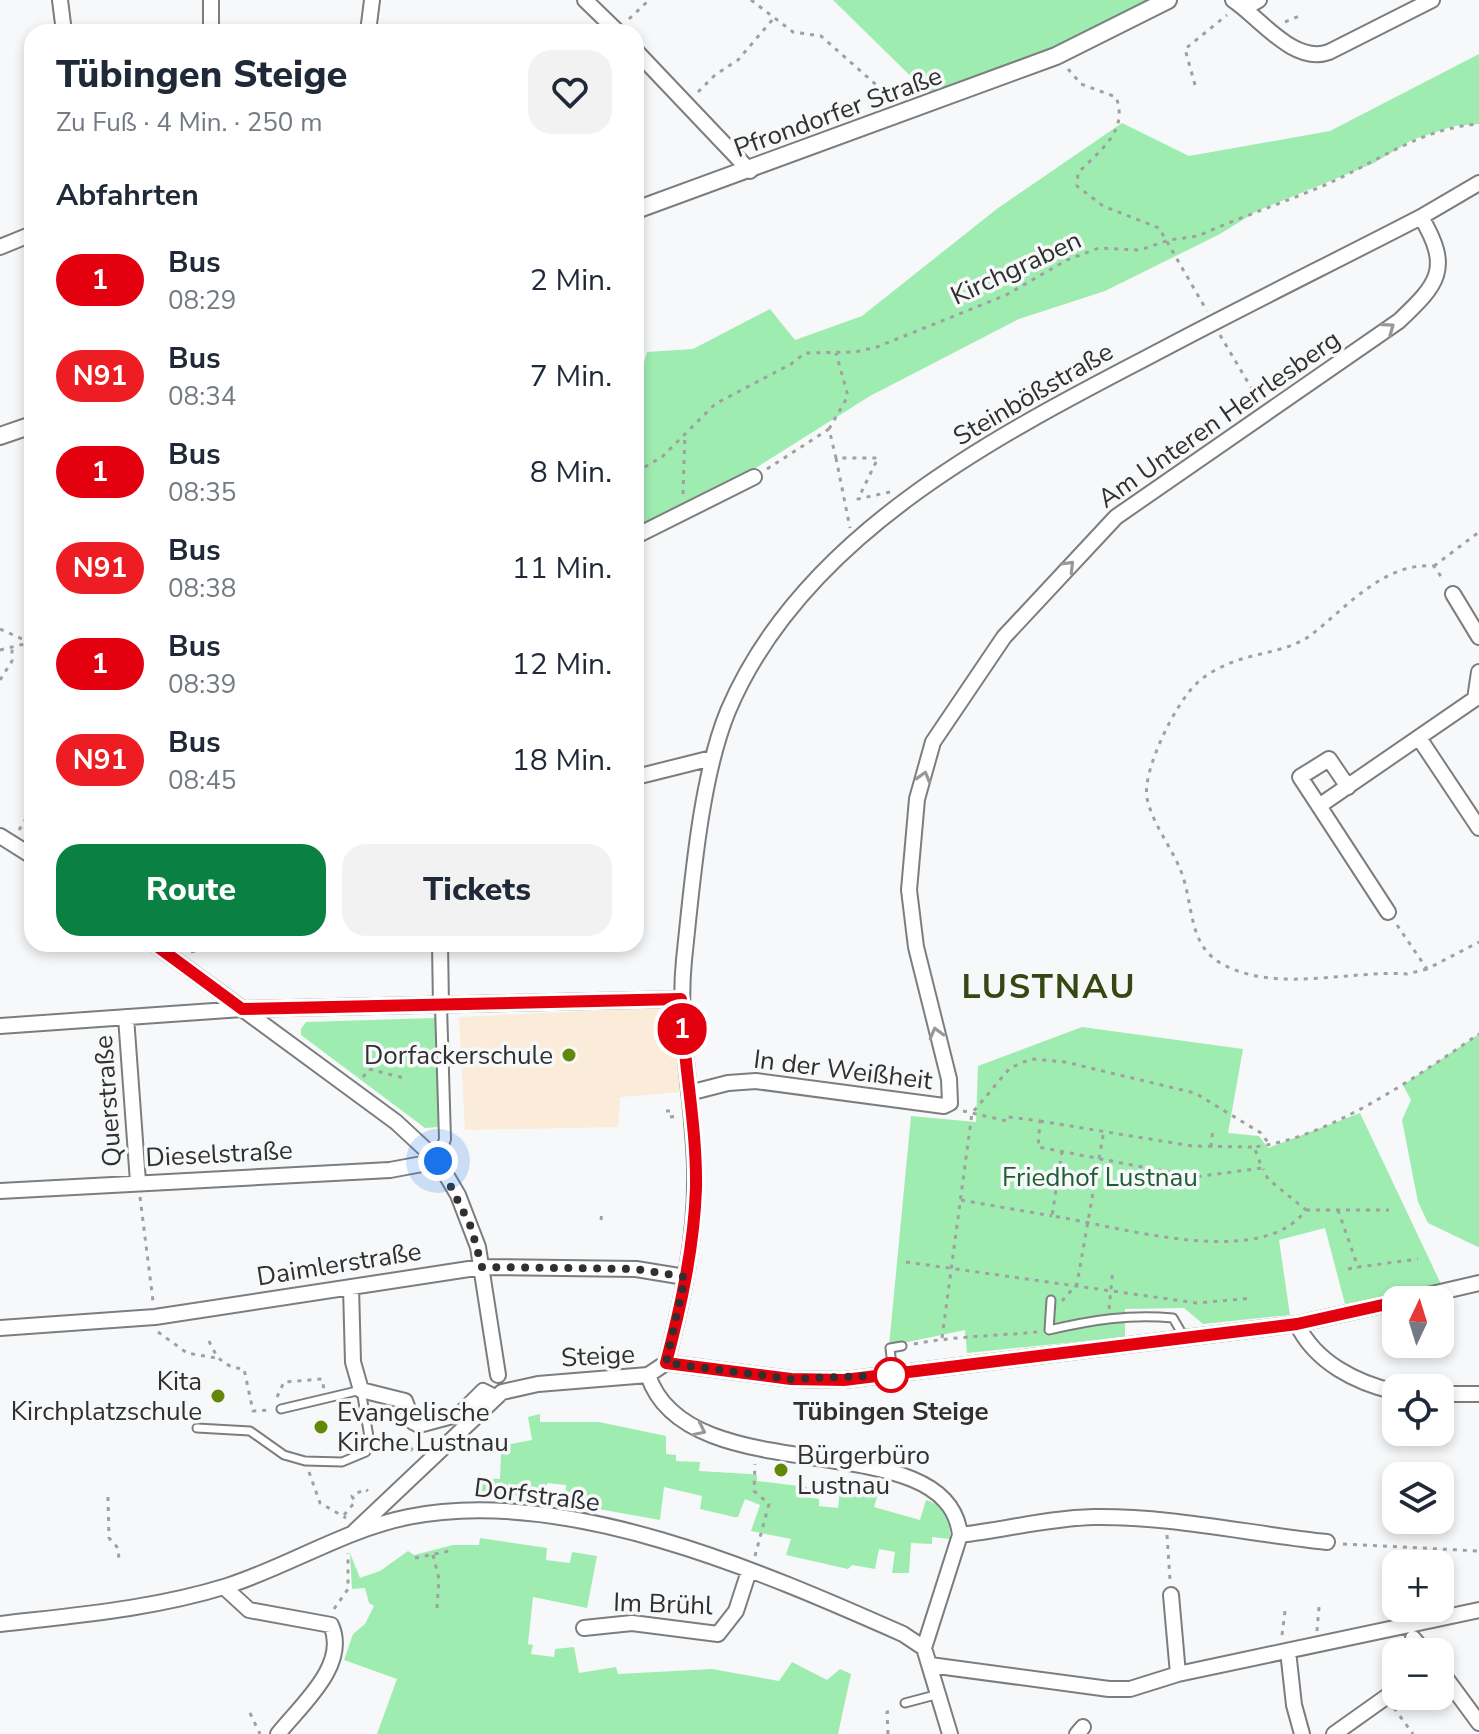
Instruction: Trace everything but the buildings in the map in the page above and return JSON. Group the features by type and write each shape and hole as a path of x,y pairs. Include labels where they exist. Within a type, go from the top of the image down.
{"street":[{"path":"60,0 63,24"},
{"path":"211,0 211,24"},
{"path":"369,24 372,0"},
{"path":"585,0 610,24"},
{"name":"Pfrondorfer Straße","path":"1056,56 1145,0"},
{"name":"Pfrondorfer Straße","path":"644,207 750,171 1056,56 1168,0"},
{"path":"1239,4 1259,0"},
{"path":"1239,4 1303,55 1320,56 1432,0"},
{"path":"644,59 750,171"},
{"name":"Steinbößstraße","path":"666,1363 685,1277 696,1186 681,999 690,908 712,758 728,712 789,609 853,545 902,504 987,443 1421,217 1479,183"},
{"name":"Am Unteren Herrlesberg","path":"944,1106 950,1103 949,1079 916,947 909,890 917,799 933,742 1004,637 1116,517 1399,321 1431,291 1437,279 1438,256 1421,217"},
{"path":"0,247 24,237"},
{"path":"0,436 24,428"},
{"path":"644,532 754,477"},
{"path":"1453,594 1479,637"},
{"path":"1319,806 1477,698 1479,672"},
{"path":"1419,738 1479,828"},
{"path":"644,775 712,758"},
{"path":"1348,787 1329,759 1300,777 1388,912"},
{"path":"5,839 24,851"},
{"path":"164,952 353,1089 419,1141 438,1161 471,1227 482,1267 498,1375"},
{"path":"438,1161 445,1139 440,952"},
{"path":"0,1026 242,1009 681,999"},
{"name":"Querstraße","path":"126,1017 138,1182"},
{"name":"In der Weißheit","path":"689,1093 728,1083 756,1081 944,1106"},
{"name":"Dieselstraße","path":"0,1191 390,1170 438,1161"},
{"name":"Daimlerstraße","path":"0,1328 155,1317 482,1267 636,1269 685,1277"},
{"path":"1454,1289 1479,1283"},
{"path":"351,1287 353,1362 361,1390"},
{"path":"648,1375 666,1363 791,1379 844,1380 1297,1324 1382,1305"},
{"path":"1297,1324 1304,1339 1336,1367 1362,1382 1382,1388"},
{"name":"Steige","path":"361,1390 405,1401 413,1422 419,1425 460,1414 483,1391 495,1397 510,1389 538,1384 648,1375 656,1394 683,1421 736,1445 842,1461 907,1477 947,1502 956,1518 960,1535"},
{"path":"1454,1394 1479,1394"},
{"path":"348,1535 396,1495 495,1397"},
{"name":"Dorfstraße","path":"0,1624 128,1609 224,1587 348,1535 435,1513 490,1511 629,1531 683,1545 903,1634 924,1648"},
{"path":"950,1734 924,1648 960,1535 1059,1520 1125,1517 1173,1520 1257,1535 1327,1542"},
{"name":"Im Brühl","path":"584,1628 632,1623 718,1634 736,1611 749,1571"},
{"path":"224,1587 249,1610 331,1625 337,1638 337,1652 313,1691 278,1734"},
{"path":"1171,1595 1178,1674"},
{"path":"930,1665 1109,1689 1130,1689 1178,1674 1479,1610"},
{"path":"1288,1651 1294,1705 1302,1734"},
{"path":"1454,1689 1479,1723"},
{"path":"1334,1734 1382,1700"}],"lane":[{"path":"1051,1300 1049,1330 1109,1317 1173,1318 1184,1337"},
{"path":"893,1374 890,1348 902,1346"},
{"path":"197,1428 250,1431 284,1455 305,1461 342,1462 366,1452 369,1437 361,1390 281,1409"},
{"path":"905,1703 939,1694"}],"path":[{"path":"630,19 649,0"},
{"path":"751,0 793,32 821,36 893,99 903,114"},
{"path":"1195,85 1185,49 1239,4"},
{"path":"1270,28 1302,15"},
{"path":"700,90 738,60 773,19"},
{"path":"1056,56 1081,84 1116,97 1121,111 1116,132 1078,173 1077,186 1103,206 1159,228 1169,240 1267,414"},
{"name":"Kirchgraben","path":"644,467 662,457 715,404 791,364 805,353 836,353 877,347 981,307 1032,283 1067,260 1099,248 1140,250 1169,240 1198,236 1323,186 1374,163 1411,140 1454,126 1479,124"},
{"path":"754,477 829,429 848,396 836,353"},
{"path":"829,429 853,545"},
{"path":"683,495 685,433"},
{"path":"836,458 878,458 858,499 899,491"},
{"path":"1479,532 1434,566 1422,565 1400,571 1357,595 1297,643 1240,659 1202,679 1175,714 1150,766 1146,784 1148,801 1181,869 1196,937 1216,961 1244,973 1268,978 1407,974 1427,969 1479,942"},
{"path":"1434,566 1453,594"},
{"path":"0,629 24,639"},
{"path":"0,650 24,644"},
{"path":"0,680 12,661 12,648"},
{"path":"0,671 6,671"},
{"path":"5,839 24,818"},
{"path":"1388,912 1427,969"},
{"path":"171,958 194,952"},
{"path":"972,1113 1007,1121 1008,1117 1040,1121 1211,1147 1270,1145 1335,1120 1403,1085 1479,1034"},
{"path":"942,1338 972,1113 1010,1068 1031,1059 1065,1062 1195,1093 1261,1133 1270,1145"},
{"path":"353,1089 369,1069 404,1078"},
{"path":"666,1111 670,1111 670,1117"},
{"path":"1040,1121 1038,1147 1195,1177 1262,1168"},
{"path":"1211,1147 1213,1127"},
{"path":"1065,1299 1077,1284 1104,1130"},
{"path":"1254,1147 1268,1179 1306,1210 1389,1210"},
{"path":"1052,1216 1062,1151"},
{"path":"138,1182 158,1333 187,1353 216,1358 229,1368 244,1369 253,1411 281,1409"},
{"path":"960,1200 1088,1221 1167,1238 1224,1241 1269,1235 1300,1218 1306,1210"},
{"path":"1338,1210 1358,1267"},
{"path":"601,1220 602,1211"},
{"path":"1348,1269 1418,1259"},
{"path":"906,1262 1197,1303 1253,1298"},
{"path":"1109,1317 1113,1269"},
{"path":"912,1344 942,1338 966,1339 1049,1330"},
{"path":"209,1341 216,1358"},
{"path":"271,1410 284,1382 322,1379 327,1400"},
{"path":"749,1571 767,1520 769,1504 754,1491 756,1448"},
{"path":"305,1461 320,1503 345,1517 355,1502 352,1496 365,1489 368,1491"},
{"path":"108,1497 109,1538 118,1548 119,1560"},
{"path":"331,1625 335,1607 348,1589 348,1535"},
{"path":"1168,1541 1171,1595"},
{"path":"1327,1542 1479,1551"},
{"path":"415,1558 449,1551"},
{"path":"433,1555 439,1579 437,1608"},
{"path":"1317,1630 1319,1607"},
{"path":"1282,1633 1285,1611"},
{"path":"1400,1710 1413,1734"},
{"path":"888,1734 887,1712 897,1711"},
{"path":"250,1713 260,1734"}],"shaded area":[{"name":"Dorfackerschule","path":"671,1007 683,1092 620,1097 618,1127 465,1130 459,1017"}],"green space":[{"path":"833,0 1168,0 939,104"},
{"path":"1479,54 1479,124 1454,126 1412,140 1374,163 1257,211 1220,234 1105,291 1019,319 870,396 751,471 644,531 644,362 647,352 693,349 770,309 795,340 862,316 998,208 1122,123 1189,156 1330,131"},
{"path":"435,1018 439,1127 425,1128 301,1035 306,1022"},
{"name":"Friedhof Lustnau","path":"1082,1027 1243,1049 1228,1133 1259,1136 1268,1148 1360,1113 1441,1284 1382,1286 1382,1296 1345,1304 1325,1228 1279,1240 1290,1315 1203,1324 1184,1308 1125,1309 1125,1337 967,1353 965,1330 889,1346 911,1116 976,1122 978,1066"},
{"path":"1479,1034 1478,1247 1428,1223 1418,1202 1402,1120 1411,1100 1403,1085"},
{"path":"540,1414 540,1422 599,1422 666,1436 666,1454 676,1455 676,1461 700,1462 699,1471 757,1475 757,1481 807,1487 805,1497 819,1499 819,1506 838,1508 841,1480 880,1487 874,1507 920,1520 926,1500 946,1514 950,1539 932,1537 932,1544 911,1543 909,1573 892,1573 895,1552 879,1549 875,1569 852,1565 848,1569 786,1555 791,1539 751,1531 760,1505 745,1499 738,1517 734,1517 700,1509 702,1496 664,1487 660,1520 565,1503 566,1485 547,1483 546,1498 474,1492 474,1478 500,1479 501,1453 474,1451 532,1440 528,1417"},
{"path":"480,1538 547,1548 546,1560 570,1563 572,1552 597,1556 587,1608 533,1597 528,1644 533,1645 531,1654 554,1657 555,1649 574,1647 579,1673 616,1667 618,1674 712,1669 779,1681 792,1662 827,1680 840,1669 851,1674 838,1734 377,1734 397,1679 344,1660 353,1634 365,1624 374,1606 369,1603 365,1588 352,1589 350,1553 360,1578 380,1571 408,1551 414,1555 453,1545 479,1545"}],"bus line":[{"name":"1","path":"165,952 242,1009 681,999 695,1161 695,1212 689,1259 666,1363 791,1379 844,1380 1297,1324 1382,1306"}],"place":[{"name":"Dorfackerschule","path":"569,1055"},
{"name":"Tübingen Steige","path":"891,1375"},
{"name":"Kita Kirchplatzschule","path":"218,1396"},
{"name":"Evangelische Kirche Lustnau","path":"321,1427"},
{"name":"Bürgerbüro Lustnau","path":"781,1470"}],"district":[{"name":"LUSTNAU","path":"1049,987"}],"route":[{"path":"438,1161 458,1195 478,1247 482,1267 636,1269 685,1277 666,1363 791,1379 844,1380 891,1375"}]}
